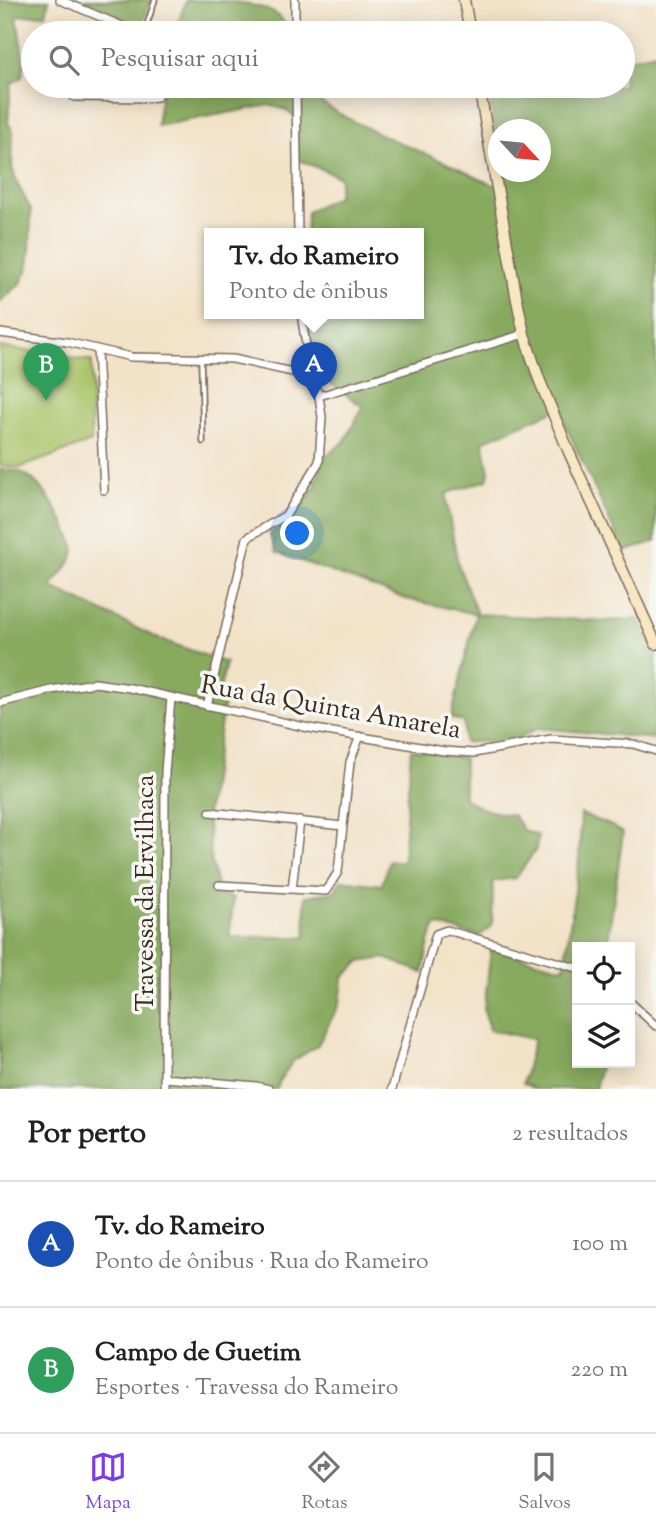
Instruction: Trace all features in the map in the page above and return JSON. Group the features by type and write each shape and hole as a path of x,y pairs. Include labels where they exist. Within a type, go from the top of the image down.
{"main road":[{"path":"464,0 468,21"},
{"path":"481,98 507,252 524,334 538,379 656,644"}],"street":[{"path":"60,0 112,21"},
{"path":"295,0 295,21"},
{"path":"296,98 298,228"},
{"path":"207,706 247,538 286,515 319,462 322,417 319,396 311,376 302,319"},
{"path":"0,332 67,342 131,357 233,359 311,376"},
{"path":"319,396 524,334"},
{"path":"97,349 103,490"},
{"name":"Rua da Quinta Amarela","path":"0,703 95,682 444,751 474,753 551,739 633,744 656,751"},
{"name":"Travessa da Ervilhaca","path":"164,1089 165,772 171,698"},
{"path":"219,885 326,891 338,872 350,762 360,736"},
{"path":"211,811 343,826"},
{"path":"292,889 300,821"},
{"path":"391,1089 436,934 447,930 572,967"},
{"path":"633,1005 656,1026"},
{"path":"165,1078 269,1089"}],"lane":[{"path":"146,21 155,0"},
{"path":"201,358 203,442"}],"green space":[{"path":"0,0 49,0 46,14 17,16 21,43 21,78 11,84 8,123 13,131 12,167 31,210 30,250 27,271 21,283 0,302"},
{"path":"76,0 152,0 143,21 122,21"},
{"path":"186,0 209,0 253,5 266,9 283,21 179,21"},
{"path":"656,53 656,541 624,552 558,409 483,441 489,471 487,480 447,493 446,500 458,564 477,614 603,621 639,619 656,657 656,739 538,728 517,739 464,743 464,722 451,718 476,614 406,599 276,552 270,534 298,509 315,487 323,458 344,442 363,407 322,377 309,346 308,319 424,319 424,228 306,228 307,212 338,196 340,177 297,159 296,118 286,110 270,105 157,126 160,98 315,98 353,121 487,182 506,187 505,182 551,182 551,119 493,119 489,98 635,98 635,57"},
{"path":"0,347 92,361 91,442 19,468 0,465"},
{"path":"0,469 22,473 39,486 54,506 72,540 75,549 70,563 51,587 159,639 226,663 218,697 224,702 207,812 211,862 219,894 233,898 230,937 306,937 305,896 334,892 341,880 382,885 389,861 403,861 411,749 464,758 464,798 487,810 513,815 523,830 538,836 536,849 516,878 493,881 492,926 479,936 436,925 429,942 423,973 385,958 359,962 343,978 340,1003 317,1046 293,1061 277,1089 0,1089"},
{"path":"581,814 623,833 608,942 572,942 572,1068 600,1068 595,1089 534,1089 523,1083 534,1039 489,1030 484,1010 491,949 564,968 579,860"}],"place":[{"name":"Tv. do Rameiro","path":"314,400"},
{"name":"Campo de Guetim","path":"46,401"}]}
